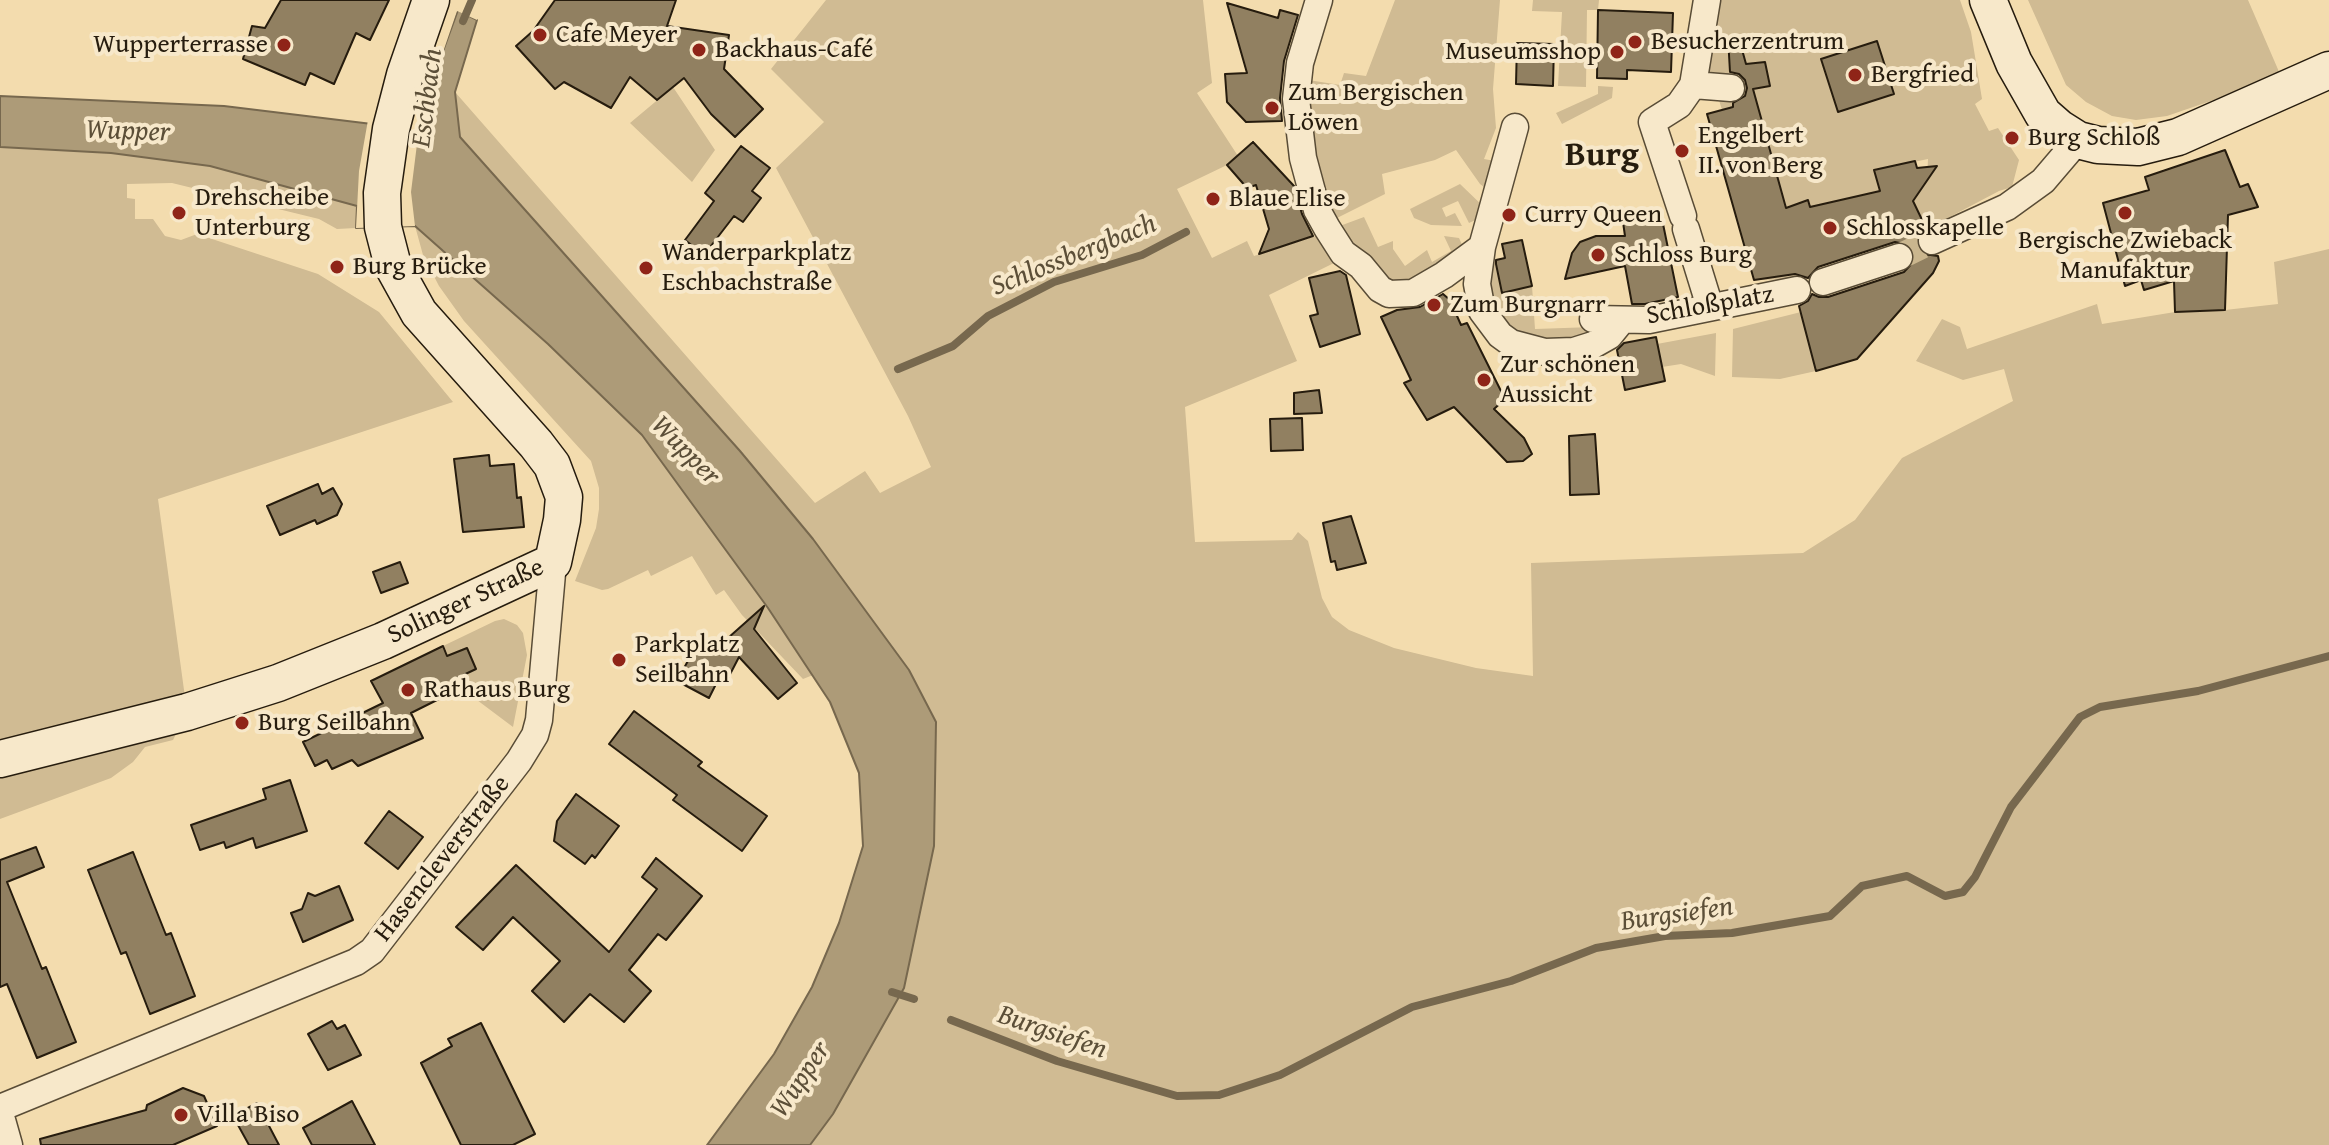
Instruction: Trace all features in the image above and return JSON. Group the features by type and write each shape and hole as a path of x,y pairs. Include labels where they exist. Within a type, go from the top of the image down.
{"main road":[{"path":"1988,0 2032,99 2059,128 2078,140 2124,148 2160,143 2209,125 2329,70"},
{"name":"Solinger Straße","path":"0,759 187,712 278,683 383,641 553,562 564,505 559,479 536,444 419,313 393,266 383,227 382,193 391,129 405,75 431,2"}],"street":[{"path":"1319,0 1300,63 1296,107 1303,158 1317,210 1343,253 1361,266 1380,289 1389,294 1413,293 1482,247"},
{"path":"1707,0 1693,85 1679,105 1652,122 1710,307"},
{"path":"1693,85 1731,88"},
{"name":"Schloßplatz","path":"1515,127 1482,247 1477,284 1482,311 1500,335 1511,343 1526,350 1545,352 1574,351 1609,336 1622,320"},
{"path":"1932,241 2007,207 2043,181 2078,140"},
{"path":"1823,282 1899,257"},
{"name":"Schloßplatz","path":"1593,319 1649,320 1797,290"},
{"name":"Hasencleverstraße","path":"9,1145 0,1110 342,967 372,951 519,761 535,735 539,720 553,562"}],"shaded area":[{"path":"826,0 1203,0 1212,83 1197,93 1238,156 1227,165 1177,189 1212,258 1247,241 1254,256 1316,236 1334,263 1269,295 1297,361 1185,407 1195,542 1292,540 1298,532 1308,541 1322,598 1332,617 1349,630 1394,648 1476,668 1533,676 1531,563 1803,553 1855,520 1902,458 2013,401 2004,369 1963,380 1916,361 1942,319 1960,327 1967,349 2097,304 2102,324 2175,312 2278,304 2274,262 2329,249 2329,1145 810,1145 833,1114 904,988 934,846 936,722 740,451 460,137 455,92 815,503 865,471 880,493 931,467 908,416 776,168 824,122 771,69"},
{"path":"1395,0 1500,0 1493,89 1496,128 1484,159 1495,161 1488,190 1480,184 1456,150 1435,160 1382,174 1385,194 1331,221 1323,204 1302,79 1340,85 1344,73 1366,76"},
{"path":"1533,0 1599,0 1598,10 1587,10 1586,87 1558,86 1562,12 1532,11"},
{"path":"1715,0 1960,0 1971,32 1982,99 1975,104 1989,131 1998,128 2019,160 2012,187 1944,220 1945,225 1927,230 1913,201 1927,181 1928,159 1875,170 1883,202 1802,257 1808,279 1754,280 1707,114 1722,110 1708,64"},
{"path":"2028,0 2248,0 2280,74 2167,116 2136,120 2112,116 2086,102 2066,85"},
{"path":"1598,86 1613,87 1612,98 1562,124 1556,113 1598,94"},
{"path":"673,87 715,150 692,182 630,123"},
{"path":"0,147 111,153 210,166 357,206 356,228 337,229 319,219 172,183 127,184 127,198 135,199 135,219 153,219 165,236 181,240 197,234 318,274 379,312 453,402 158,499 187,712 173,740 145,747 133,762 111,778 0,819"},
{"path":"1460,184 1485,208 1482,217 1469,223 1458,201 1442,208 1446,217 1455,213 1462,226 1431,225 1414,218 1410,209"},
{"path":"1364,217 1378,247 1393,241 1393,249 1405,266 1427,250 1432,262 1451,251 1444,236 1459,238 1465,251 1413,283 1393,283 1370,265 1337,227"},
{"path":"415,226 548,344 642,435 813,675 803,679 742,615 724,590 716,595 692,556 651,576 648,570 608,589 575,581 596,528 599,509 599,488 591,461 464,321 439,286 423,255"},
{"path":"1495,260 1502,293 1532,286 1535,329 1593,327 1592,334 1550,340 1510,330 1497,315 1486,272 1490,261"},
{"path":"1801,312 1816,371 1780,379 1732,377 1733,329"},
{"path":"1716,333 1715,376 1681,364 1662,367 1657,344"},
{"path":"504,619 517,625 523,633 527,655 513,727 461,688 443,646"}],"water":[{"name":"Wupper","path":"458,10 477,20 455,92 460,137 740,451 813,539 909,670 936,722 934,846 904,988 833,1114 810,1145 707,1145 774,1054 812,987 839,923 863,846 859,773 830,702 768,608 642,435 548,344 415,226 356,228 357,206 210,166 111,153 0,147 0,96 224,106 372,124 418,136 438,65"}],"pier":[{"path":"459,7 479,16 477,20 457,11 427,99 418,136 411,192 415,226 356,228 359,171 368,120 415,131 443,36 454,9"}],"building":[{"name":"Wupperterrasse","path":"281,0 389,0 370,40 356,33 334,84 310,73 305,85 243,59 252,26 265,28"},
{"path":"555,0 676,0 667,26 729,35 724,69 763,109 735,137 711,114 684,78 657,100 630,77 611,108 564,82 555,89 516,46 533,31"},
{"path":"1227,3 1278,18 1280,10 1298,15 1284,61 1280,98 1282,121 1246,122 1227,102 1225,74 1247,73"},
{"name":"Besucherzentrum","path":"1598,10 1673,13 1671,72 1627,70 1627,79 1597,78"},
{"path":"1738,35 1746,64 1765,62 1770,86 1753,89 1786,208 1808,200 1810,207 1880,191 1874,170 1915,161 1917,168 1937,166 1913,201 1925,226 1919,232 1917,247 1923,254 1938,256 1939,261 1933,273 1857,359 1816,371 1799,306 1808,301 1812,294 1828,297 1904,272 1914,261 1914,251 1909,245 1895,242 1818,267 1808,278 1795,274 1754,280 1707,114 1733,107 1733,103 1745,96 1745,80 1739,74 1730,72 1728,37"},
{"name":"Bergfried","path":"1877,41 1894,94 1838,112 1821,59"},
{"path":"1517,43 1554,44 1553,86 1516,84"},
{"path":"1253,142 1294,186 1302,214 1313,236 1259,254 1269,229 1256,185 1247,188 1227,165"},
{"path":"741,146 770,168 752,191 761,198 743,222 734,216 704,255 685,240 714,201 705,193"},
{"path":"2225,150 2240,187 2248,184 2258,207 2228,215 2225,310 2175,312 2174,281 2144,290 2141,280 2125,286 2103,203 2149,190 2145,177"},
{"path":"1662,219 1678,297 1632,304 1625,266 1565,279 1572,253 1580,242 1596,236 1625,236 1623,222"},
{"path":"1522,240 1532,286 1502,293 1496,260 1505,258 1502,244"},
{"path":"1340,271 1346,275 1360,334 1320,347 1310,316 1318,314 1309,278"},
{"path":"1443,294 1450,300 1461,325 1467,323 1505,399 1494,409 1524,438 1532,454 1523,461 1507,462 1454,407 1427,420 1404,383 1411,380 1381,317 1397,310 1420,307"},
{"path":"1656,337 1665,381 1625,390 1617,350 1624,343"},
{"path":"1319,390 1322,413 1294,414 1294,393"},
{"path":"1302,418 1303,450 1271,451 1270,419"},
{"path":"1595,434 1599,494 1570,495 1569,436"},
{"path":"489,455 490,466 514,464 524,527 463,532 454,459"},
{"path":"318,484 322,494 333,488 342,504 337,515 317,524 315,520 280,535 267,506"},
{"path":"1351,516 1366,563 1337,570 1335,561 1331,562 1323,523"},
{"path":"400,562 408,583 381,593 373,572"},
{"path":"764,606 754,629 797,683 778,699 739,657 725,684 718,680 709,698 677,681 696,646 710,654"},
{"path":"443,646 447,656 467,648 476,669 457,678 461,688 411,713 423,738 358,766 352,760 332,769 327,760 315,766 303,742 383,703 371,681"},
{"path":"634,711 702,762 698,766 767,816 742,851 673,800 677,795 609,744"},
{"path":"290,780 307,831 256,848 253,838 226,848 224,842 200,850 191,825 266,799 263,789"},
{"path":"576,794 619,826 595,858 592,855 585,864 554,841 557,821"},
{"path":"389,811 423,837 398,869 365,843"},
{"path":"36,847 44,867 7,882 76,1042 37,1058 7,984 0,987 0,860"},
{"path":"133,852 166,935 171,933 195,996 150,1014 126,952 121,954 88,870"},
{"path":"656,858 702,896 666,940 658,934 629,970 651,991 624,1022 590,994 564,1022 532,991 560,961 513,917 483,950 456,927 516,865 609,952 657,889 642,877"},
{"path":"339,886 353,920 303,942 291,913 302,909 308,893 315,896"},
{"path":"332,1021 337,1029 345,1025 361,1055 328,1070 308,1034"},
{"path":"481,1023 535,1134 513,1145 461,1145 421,1063 452,1046 448,1039"},
{"path":"183,1088 204,1096 217,1126 173,1145 41,1145 40,1139 146,1110 147,1105"},
{"path":"352,1101 375,1145 312,1145 303,1128"},
{"path":"257,1103 279,1145 249,1145 233,1116"}],"waterway":[{"name":"Eschbach","path":"463,21 472,0"},
{"name":"Schlossbergbach","path":"898,369 953,346 988,316 1054,282 1142,255 1186,232"},
{"name":"Burgsiefen","path":"951,1020 1057,1061 1177,1096 1219,1095 1280,1075 1412,1007 1511,981 1596,948 1665,936 1732,933 1830,916 1862,886 1907,876 1945,896 1963,892 1975,877 2011,807 2080,717 2100,707 2198,691 2329,656"},
{"name":"Burgsiefen","path":"892,992 914,999"}],"tunnel":[{"path":"1899,257 1932,241"}],"place":[{"name":"Cafe Meyer","path":"540,35"},
{"name":"Besucherzentrum","path":"1635,42"},
{"name":"Wupperterrasse","path":"284,45"},
{"name":"Backhaus-Café","path":"699,50"},
{"name":"Museumsshop","path":"1617,52"},
{"name":"Bergfried","path":"1855,75"},
{"name":"Zum Bergischen Löwen","path":"1272,108"},
{"name":"Burg Schloß","path":"2012,138"},
{"name":"Engelbert II. von Berg","path":"1682,151"},
{"name":"Blaue Elise","path":"1213,199"},
{"name":"Drehscheibe Unterburg","path":"179,213"},
{"name":"Bergische Zwieback Manufaktur","path":"2125,213"},
{"name":"Curry Queen","path":"1509,215"},
{"name":"Schlosskapelle","path":"1830,228"},
{"name":"Schloss Burg","path":"1598,255"},
{"name":"Burg Brücke","path":"337,267"},
{"name":"Wanderparkplatz Eschbachstraße","path":"646,268"},
{"name":"Zum Burgnarr","path":"1434,305"},
{"name":"Zur schönen Aussicht","path":"1484,380"},
{"name":"Parkplatz Seilbahn","path":"619,660"},
{"name":"Rathaus Burg","path":"408,690"},
{"name":"Burg Seilbahn","path":"242,723"},
{"name":"Villa Biso","path":"181,1115"}],"district":[{"name":"Burg","path":"1602,156"}]}
